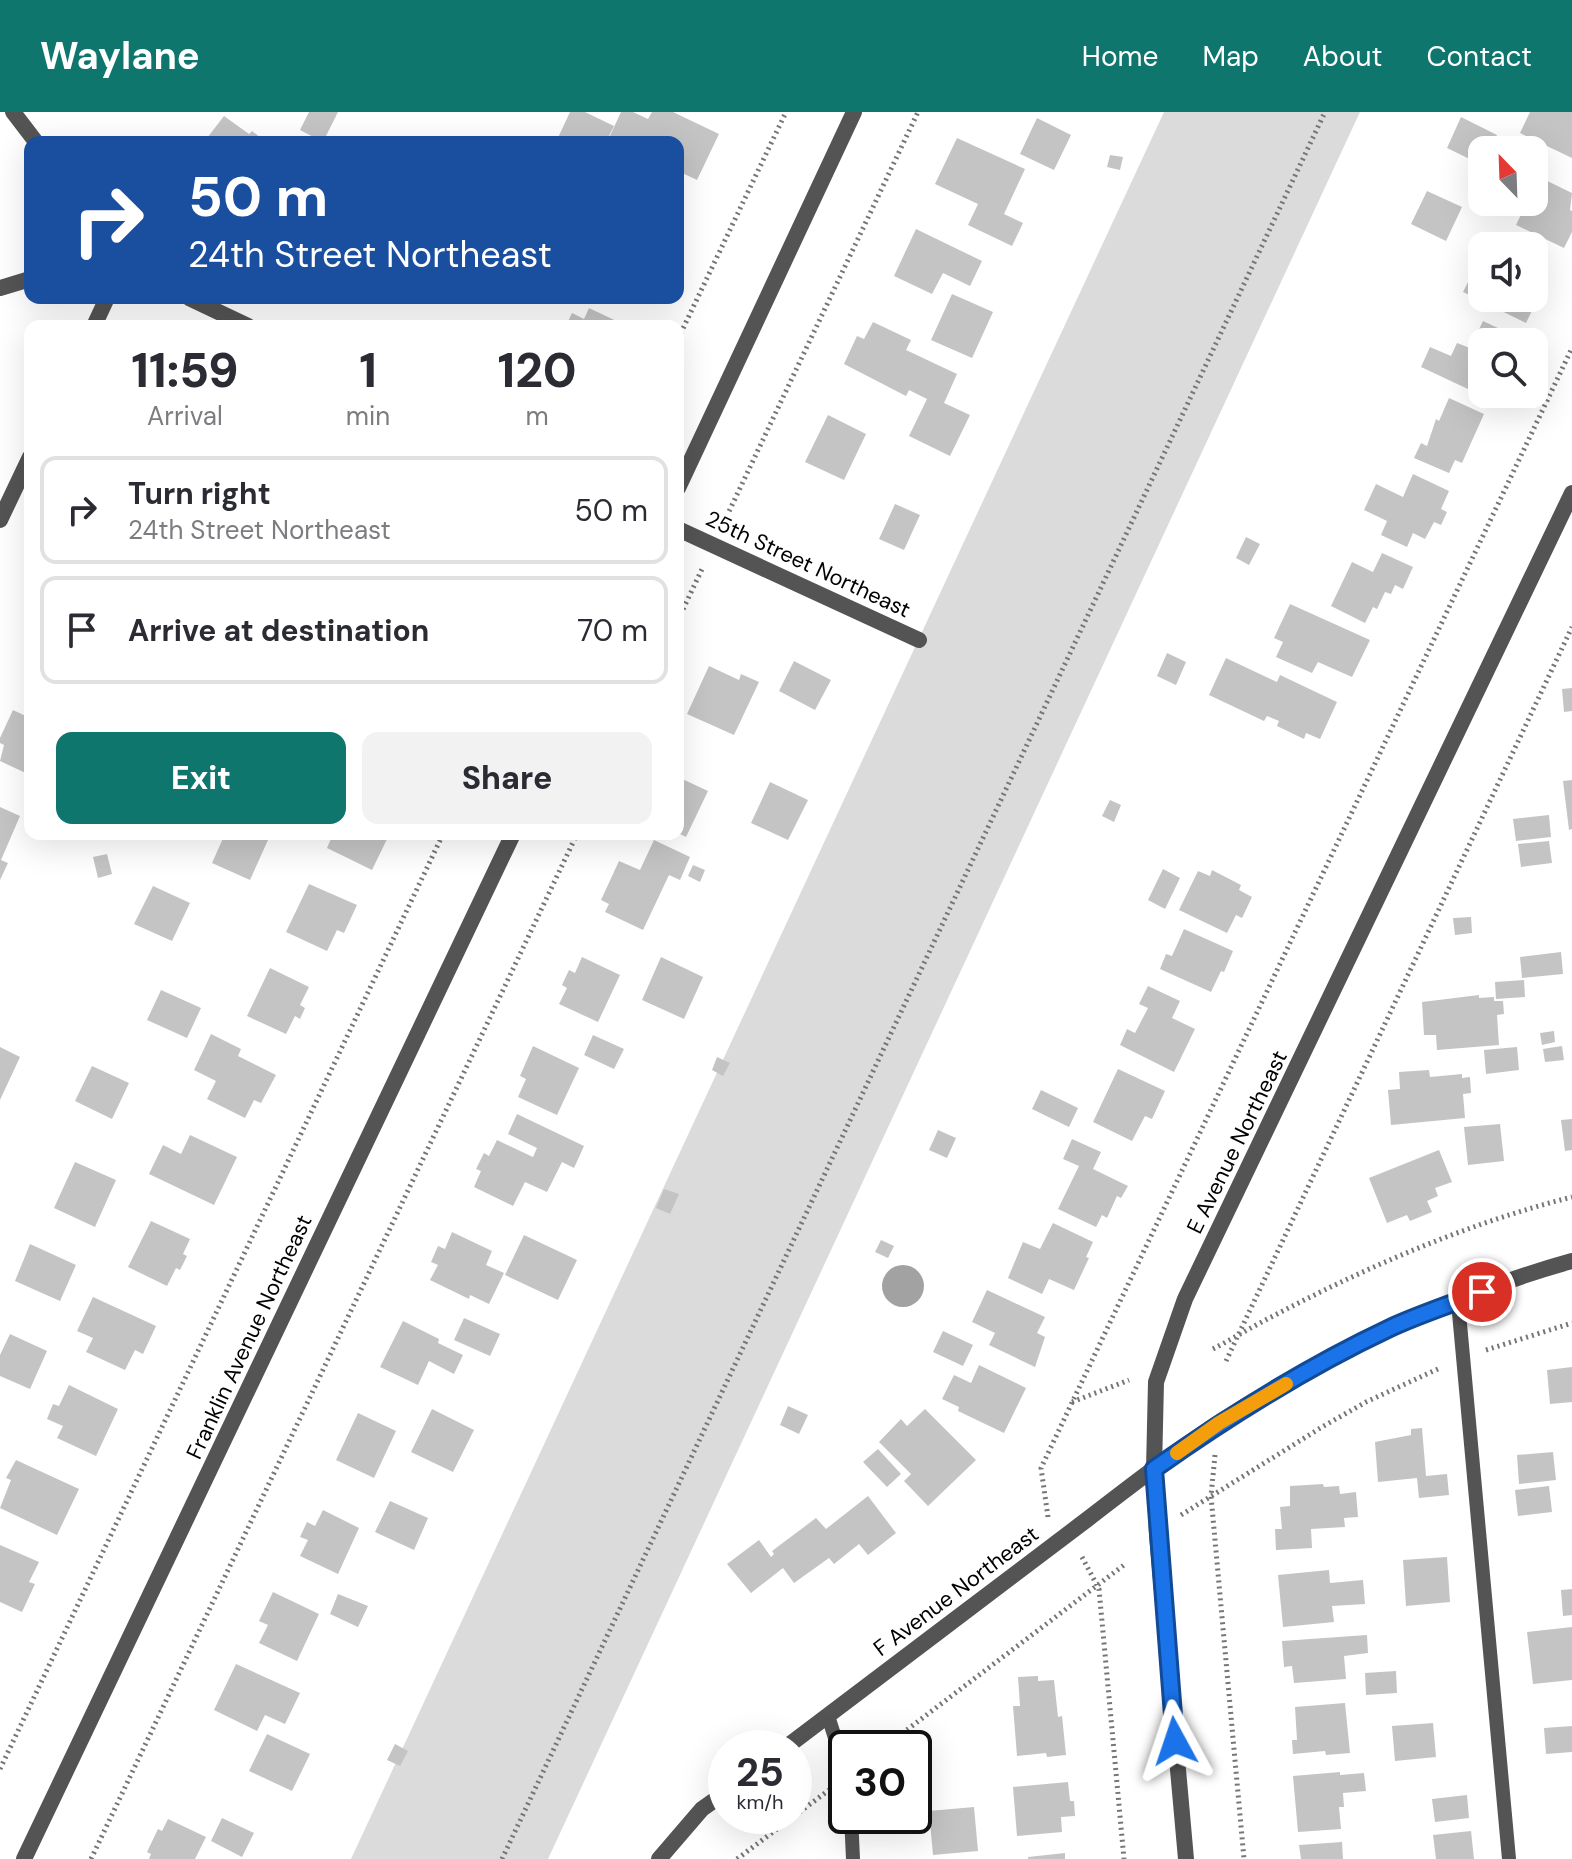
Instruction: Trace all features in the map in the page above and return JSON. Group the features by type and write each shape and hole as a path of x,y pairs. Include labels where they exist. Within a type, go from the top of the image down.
{"street":[{"path":"13,112 31,136"},
{"path":"684,475 854,112"},
{"path":"0,288 24,281"},
{"path":"202,304 235,320"},
{"path":"0,520 24,470"},
{"name":"E Avenue Northeast","path":"1186,1859 1157,1535 1154,1469 1156,1382 1185,1299 1572,493"},
{"name":"25th Street Northeast","path":"684,532 919,640"},
{"name":"Franklin Avenue Northeast","path":"24,1859 510,840"},
{"name":"F Avenue Northeast","path":"809,1730 1219,1423 1391,1327 1529,1273 1572,1261"},
{"path":"659,1859 708,1805"}],"lane":[{"path":"1458,1302 1509,1859"},
{"path":"828,1716 832,1730"},
{"path":"852,1834 853,1859"}],"path":[{"path":"684,326 786,112"},
{"path":"724,522 918,112"},
{"path":"502,1859 1325,112"},
{"path":"1048,1518 1041,1468 1572,348"},
{"path":"684,607 702,569"},
{"path":"1226,1361 1572,627"},
{"path":"0,1769 440,840"},
{"path":"91,1859 574,840"},
{"path":"1213,1349 1288,1308 1415,1248 1572,1197"},
{"path":"1177,1518 1275,1454 1366,1402 1463,1359 1572,1323"},
{"path":"1072,1402 1130,1380"},
{"path":"1215,1450 1211,1496 1244,1859"},
{"path":"1081,1555 1097,1586 1124,1859"},
{"path":"907,1730 1124,1565"},
{"path":"737,1859 828,1791"}],"shaded area":[{"path":"1164,112 1360,112 548,1859 351,1859"},
{"path":"903,1265 918,1271 924,1286 918,1301 903,1307 888,1301 882,1286 888,1271"}],"building":[{"path":"309,112 338,112 326,136 312,136 300,130"},
{"path":"570,112 585,112 614,126 609,136 559,136"},
{"path":"621,112 633,112 648,119 652,112 673,112 719,134 697,180 684,174 684,136 610,136"},
{"path":"1530,112 1572,112 1572,158 1548,146 1548,136 1520,133"},
{"path":"224,116 249,134 252,131 258,136 209,136"},
{"path":"1461,117 1497,135 1468,136 1468,158 1447,148"},
{"path":"1037,118 1071,135 1054,170 1020,154"},
{"path":"957,138 1025,169 1004,214 1023,223 1012,246 968,225 978,204 935,184"},
{"path":"1110,155 1123,157 1120,170 1107,167"},
{"path":"1548,181 1572,193 1572,232 1564,248 1548,240 1548,232 1531,232 1516,225 1520,216 1548,216"},
{"path":"1427,191 1462,207 1446,241 1411,224"},
{"path":"916,229 982,261 970,286 943,273 932,294 894,276"},
{"path":"952,294 993,312 972,358 931,340"},
{"path":"589,308 614,320 569,320 572,313 584,319"},
{"path":"1504,312 1531,312 1526,323"},
{"path":"1483,321 1498,328 1480,328"},
{"path":"873,322 911,340 906,350 957,374 944,403 970,415 950,456 909,436 927,399 909,390 906,396 844,364 857,336 864,339"},
{"path":"1457,343 1468,347 1468,389 1421,367 1430,347 1451,356"},
{"path":"1449,398 1484,414 1462,463 1455,460 1449,473 1414,458 1421,443 1427,446 1436,419 1439,421"},
{"path":"828,415 866,434 844,480 805,462"},
{"path":"1413,474 1449,491 1441,509 1447,512 1441,525 1434,522 1425,539 1413,533 1407,547 1381,535 1387,521 1364,510 1376,484 1403,497"},
{"path":"895,504 920,515 904,550 879,539"},
{"path":"1246,537 1260,544 1249,565 1236,558"},
{"path":"1382,553 1413,567 1403,589 1395,585 1391,594 1385,592 1377,609 1373,607 1365,623 1331,606 1352,562 1373,572"},
{"path":"1290,604 1370,640 1352,677 1318,662 1312,673 1276,657 1283,642 1274,638"},
{"path":"1167,653 1186,662 1176,685 1157,676"},
{"path":"1226,658 1277,682 1280,675 1337,702 1320,739 1306,733 1304,739 1277,726 1279,721 1267,716 1264,721 1209,695"},
{"path":"794,661 831,680 815,710 779,691"},
{"path":"709,666 739,680 741,674 759,682 734,735 687,714"},
{"path":"1572,688 1572,711 1564,712 1562,689"},
{"path":"13,710 24,715 24,772 0,761 4,745 0,743"},
{"path":"684,780 708,791 684,836"},
{"path":"1572,780 1572,829 1569,830 1563,781"},
{"path":"770,782 808,800 788,840 751,823"},
{"path":"1110,800 1121,805 1114,822 1102,816"},
{"path":"0,807 20,816 1,860 8,863 0,880"},
{"path":"1549,815 1551,837 1516,841 1513,819"},
{"path":"222,840 268,840 250,880 212,863"},
{"path":"330,840 387,840 372,870 327,848"},
{"path":"654,840 690,857 680,880 669,875 643,930 605,912 609,904 601,900 619,861 640,870"},
{"path":"1549,841 1552,863 1521,867 1518,844"},
{"path":"107,854 112,874 98,878 93,857"},
{"path":"693,865 705,870 700,882 688,876"},
{"path":"1163,869 1180,878 1165,909 1148,900"},
{"path":"1212,870 1241,885 1239,890 1252,897 1242,918 1236,915 1227,933 1179,910 1198,871 1210,876"},
{"path":"309,884 357,905 344,933 337,930 327,951 286,932"},
{"path":"153,886 190,903 172,941 134,924"},
{"path":"1471,917 1472,933 1455,935 1453,918"},
{"path":"1184,929 1233,951 1211,992 1160,969 1166,954 1172,956"},
{"path":"1561,952 1563,974 1522,978 1520,957"},
{"path":"582,957 620,975 598,1022 559,1004 567,988 562,985 569,970 575,973"},
{"path":"661,957 703,977 684,1019 642,1000"},
{"path":"270,968 309,987 300,1005 305,1008 300,1019 295,1016 286,1034 247,1016"},
{"path":"1524,980 1525,997 1496,999 1495,982"},
{"path":"1148,986 1180,1001 1172,1018 1195,1029 1174,1072 1120,1045 1127,1029 1135,1033 1148,1008 1139,1004"},
{"path":"161,990 201,1008 187,1038 147,1020"},
{"path":"1479,995 1479,998 1494,997 1494,1001 1503,1001 1504,1014 1497,1015 1499,1045 1437,1050 1436,1035 1424,1035 1422,1002"},
{"path":"1554,1031 1555,1042 1542,1045 1540,1033"},
{"path":"211,1034 241,1049 238,1056 276,1075 261,1103 254,1100 245,1118 207,1099 216,1081 194,1070"},
{"path":"593,1035 624,1049 614,1069 584,1055"},
{"path":"533,1046 579,1068 557,1115 518,1097 526,1079 520,1076"},
{"path":"1562,1046 1564,1060 1545,1062 1543,1049"},
{"path":"0,1047 20,1057 0,1100"},
{"path":"1517,1047 1519,1070 1486,1074 1484,1050"},
{"path":"717,1057 730,1063 723,1076 712,1070"},
{"path":"92,1066 129,1083 112,1119 75,1101"},
{"path":"1118,1069 1165,1091 1152,1119 1145,1116 1132,1141 1093,1122"},
{"path":"1429,1070 1430,1077 1462,1074 1462,1078 1470,1077 1471,1093 1463,1094 1465,1118 1391,1125 1388,1090 1400,1089 1399,1072"},
{"path":"1041,1090 1078,1108 1069,1127 1032,1109"},
{"path":"517,1114 584,1146 574,1168 562,1162 547,1192 525,1182 513,1206 474,1187 481,1171 476,1169 484,1153 489,1156 497,1140 533,1157 537,1148 508,1134"},
{"path":"1572,1119 1572,1150 1565,1151 1561,1120"},
{"path":"1500,1124 1504,1161 1468,1165 1464,1127"},
{"path":"938,1130 956,1138 947,1158 929,1150"},
{"path":"190,1135 237,1157 214,1205 149,1174 163,1145 181,1154"},
{"path":"1072,1139 1101,1152 1093,1169 1128,1186 1121,1198 1117,1196 1107,1218 1102,1215 1096,1227 1058,1209 1079,1166 1063,1159"},
{"path":"1439,1150 1452,1182 1435,1188 1438,1196 1427,1201 1432,1212 1410,1221 1407,1215 1387,1223 1369,1178"},
{"path":"75,1162 116,1180 95,1227 54,1208"},
{"path":"664,1189 679,1194 670,1214 656,1208"},
{"path":"151,1221 190,1239 183,1254 187,1256 180,1270 176,1268 167,1286 128,1267"},
{"path":"1053,1223 1093,1242 1074,1290 1049,1279 1042,1294 1008,1278 1023,1242 1040,1249"},
{"path":"452,1232 492,1251 486,1265 504,1273 489,1304 470,1295 469,1299 430,1280 438,1265 431,1262 438,1246 445,1249"},
{"path":"524,1235 577,1260 558,1300 505,1275"},
{"path":"881,1240 894,1246 888,1258 875,1252"},
{"path":"30,1244 76,1265 60,1301 15,1281"},
{"path":"987,1290 1045,1317 1037,1333 1045,1337 1035,1367 989,1345 995,1333 972,1322"},
{"path":"93,1297 156,1326 143,1354 135,1350 125,1370 86,1352 93,1338 77,1331"},
{"path":"464,1318 500,1334 490,1356 454,1340"},
{"path":"403,1321 463,1355 454,1374 429,1361 418,1385 380,1367"},
{"path":"943,1331 973,1345 963,1366 933,1352"},
{"path":"10,1334 47,1351 30,1389 0,1376 0,1355"},
{"path":"979,1365 1026,1388 1004,1433 958,1411 959,1407 942,1399 954,1375 971,1383"},
{"path":"1572,1367 1572,1402 1550,1404 1547,1370"},
{"path":"69,1385 118,1409 96,1456 57,1438 63,1426 47,1419 53,1404 59,1406"},
{"path":"788,1406 808,1415 799,1434 780,1425"},
{"path":"432,1409 474,1430 453,1472 411,1452"},
{"path":"925,1409 976,1460 928,1506 904,1481 911,1474 879,1442 901,1419 907,1426"},
{"path":"358,1413 396,1431 374,1478 336,1460"},
{"path":"1422,1428 1426,1476 1447,1474 1449,1495 1419,1498 1417,1478 1378,1482 1375,1442 1411,1435 1411,1429"},
{"path":"878,1449 901,1474 887,1487 863,1462"},
{"path":"1553,1452 1556,1480 1519,1484 1517,1455"},
{"path":"16,1460 79,1489 57,1535 0,1508 11,1480 6,1478"},
{"path":"1323,1484 1324,1487 1339,1486 1340,1494 1356,1492 1358,1517 1344,1518 1345,1527 1311,1529 1312,1548 1276,1550 1275,1529 1282,1529 1280,1507 1290,1506 1290,1486"},
{"path":"1549,1486 1552,1512 1518,1516 1515,1490"},
{"path":"868,1496 896,1533 868,1555 859,1544 834,1564 829,1558 794,1583 783,1568 751,1593 727,1564 759,1540 771,1557 774,1554 772,1551 816,1518 826,1529"},
{"path":"390,1501 428,1518 414,1550 375,1532"},
{"path":"323,1510 359,1528 338,1574 300,1556 308,1540 300,1537 307,1522 315,1526"},
{"path":"0,1545 39,1562 29,1582 35,1584 22,1612 0,1602"},
{"path":"1447,1557 1450,1602 1406,1606 1403,1560"},
{"path":"1329,1570 1330,1583 1363,1580 1365,1604 1332,1606 1334,1622 1283,1627 1278,1575"},
{"path":"1572,1589 1572,1615 1563,1616 1561,1590"},
{"path":"273,1592 319,1614 297,1661 259,1643 268,1625 259,1621"},
{"path":"338,1594 368,1606 358,1627 330,1614"},
{"path":"1572,1627 1572,1680 1533,1684 1527,1632"},
{"path":"1367,1635 1368,1653 1344,1656 1346,1679 1294,1683 1292,1666 1284,1667 1282,1641"},
{"path":"236,1664 300,1693 285,1724 265,1715 257,1731 214,1710"},
{"path":"1396,1671 1397,1693 1366,1695 1365,1673"},
{"path":"1038,1676 1038,1681 1054,1680 1066,1755 1047,1757 1046,1753 1017,1756 1013,1706 1020,1706 1018,1677"},
{"path":"1345,1703 1350,1753 1326,1755 1325,1751 1293,1754 1292,1740 1297,1740 1295,1707"},
{"path":"1433,1723 1436,1757 1395,1761 1392,1726"},
{"path":"1572,1726 1572,1752 1546,1754 1544,1728"},
{"path":"267,1734 310,1754 292,1791 249,1771"},
{"path":"395,1744 408,1751 400,1766 387,1760"},
{"path":"1340,1772 1340,1775 1364,1773 1366,1791 1343,1793 1344,1807 1339,1807 1341,1829 1298,1832 1293,1776"},
{"path":"1068,1782 1075,1816 1061,1817 1062,1832 1017,1836 1013,1787"},
{"path":"1467,1795 1469,1818 1435,1822 1432,1799"},
{"path":"974,1807 978,1851 933,1855 932,1811"},
{"path":"222,1818 254,1833 242,1857 211,1841"},
{"path":"168,1819 206,1837 195,1859 149,1859 151,1854 147,1852 158,1829 162,1831"},
{"path":"1471,1831 1474,1859 1436,1859 1433,1835"},
{"path":"1342,1842 1343,1859 1301,1859 1299,1845"},
{"path":"1065,1853 1065,1859 1028,1859 1028,1857"}],"slow traffic":[{"path":"1177,1453 1219,1423 1286,1384"}],"route":[{"path":"1175,1741 1154,1469 1263,1396 1391,1327 1482,1292"}]}
